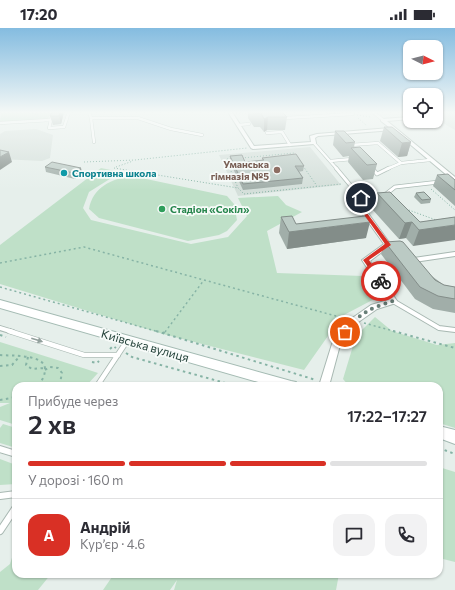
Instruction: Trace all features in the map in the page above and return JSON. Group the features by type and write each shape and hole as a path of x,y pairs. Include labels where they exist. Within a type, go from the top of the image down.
{"main road":[{"name":"Київська вулиця","path":"0,304 126,341 276,382"},
{"path":"443,433 455,437"}],"street":[{"path":"246,138 252,148 314,143 312,138"},
{"path":"404,138 455,180"},
{"path":"325,382 336,344 354,321 374,306 393,301 366,260 391,246 362,209 361,198"}],"lane":[{"path":"286,138 290,145"},
{"path":"355,149 351,145 378,142 401,163"},
{"path":"314,143 361,198 385,195 395,187 440,182"},
{"path":"330,161 356,158"},
{"path":"367,163 377,174 401,163 430,160"},
{"path":"448,182 455,180"},
{"path":"385,195 389,199"},
{"path":"366,224 373,223"},
{"path":"412,261 455,254"},
{"path":"408,257 416,266"},
{"path":"393,301 439,328 455,330"},
{"path":"0,328 84,355 118,355"},
{"path":"100,382 126,341"},
{"path":"0,449 12,453"},
{"path":"0,496 12,494"},
{"path":"0,531 12,513"}],"path":[{"path":"241,158 294,154 290,145"},
{"path":"84,162 135,160 252,148"},
{"path":"233,159 226,160 238,188 244,194 347,183"},
{"path":"135,160 114,168 238,188"},
{"path":"303,166 317,186"},
{"path":"425,184 455,210"},
{"path":"403,208 440,221"},
{"path":"0,263 84,247 455,348"},
{"path":"163,334 204,280"},
{"path":"0,287 107,316 318,382"},
{"path":"0,356 28,357 41,361 45,369 41,382"},
{"path":"0,366 12,365 19,357"},
{"path":"28,357 26,365 32,369 45,369 50,367 58,368 62,373 60,382"},
{"path":"0,400 12,398"},
{"path":"443,450 455,454"}],"shaded area":[{"path":"0,138 53,138 50,158 42,161 0,159"},
{"name":"Уманська гімназія №5","path":"310,147 341,185 238,196 219,155"}],"green space":[{"path":"101,168 121,172 89,192 83,208 91,220 191,244 228,237 247,216 238,198 278,196 286,205 302,212 267,231 277,273 363,276 380,296 342,316 304,370 163,334 0,284 0,245"},
{"name":"Стадіон «Сокіл»","path":"132,176 227,196 234,204 237,220 227,231 219,235 188,241 99,218 89,209 94,195 104,185 117,179"},
{"path":"375,317 392,331 437,345 455,343 455,428 443,424 443,382 346,382 343,379 356,336"},
{"path":"0,342 98,373 90,382 12,382 12,424 0,420 0,407 10,403 0,403"},
{"path":"3,424 12,427 12,447 0,443 0,428"},
{"path":"0,459 12,464 12,484 0,485"},
{"path":"443,468 455,472 455,562 443,559"},
{"path":"12,558 12,578 48,578 38,590 0,590 0,572 10,564"},
{"path":"111,578 338,578 336,590 174,590 177,580 170,590 103,590"}],"building":[{"path":"342,138 351,138 355,142 346,143"},
{"path":"397,138 406,138 411,142 402,143"},
{"path":"360,147 377,164 367,165 351,148"},
{"path":"0,150 9,152 0,157"},
{"path":"296,154 304,166 295,166 303,178 243,184 230,156 242,155 245,162 264,160 262,158"},
{"path":"52,162 81,168 74,173 45,167"},
{"path":"448,174 455,180 455,190 437,175"},
{"path":"390,192 420,222 455,217 455,225 419,230 412,222 405,223 377,193"},
{"path":"424,192 431,199 422,200 416,193"},
{"path":"292,216 296,224 365,216 370,222 289,232 281,217"},
{"path":"385,242 403,242 435,280 444,285 455,287 455,299 438,296 420,287"}],"way so far":[{"path":"345,332 354,321 374,306 393,301 381,281"}],"place":[{"name":"Уманська гімназія №5","path":"277,170"},
{"name":"Спортивна школа","path":"64,173"},
{"name":"Стадіон «Сокіл»","path":"162,209"}],"route":[{"path":"361,198 362,209 388,245 366,260 381,281"}]}
